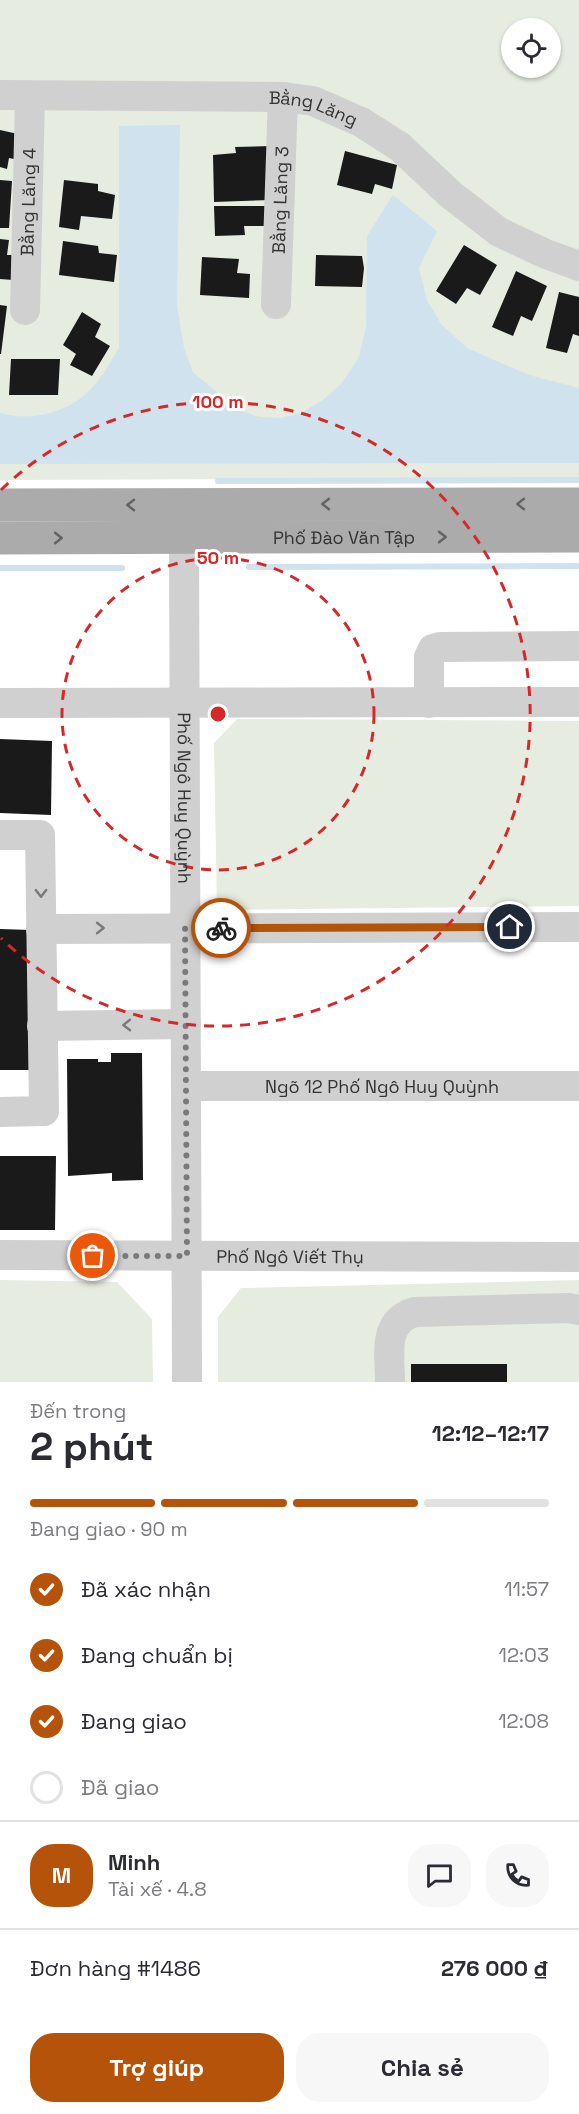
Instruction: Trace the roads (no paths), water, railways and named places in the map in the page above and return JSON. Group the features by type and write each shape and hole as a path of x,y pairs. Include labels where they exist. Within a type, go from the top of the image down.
{"main road":[{"name":"Phố Đào Văn Tập","path":"0,505 579,504"},
{"name":"Phố Đào Văn Tập","path":"0,538 579,536"}],"street":[{"name":"Bằng Lăng","path":"0,95 283,97 313,101 361,122 400,147 450,194 499,231 546,254 579,266"},
{"name":"Bằng Lăng 4","path":"25,310 30,96"},
{"name":"Bằng Lăng 3","path":"276,304 283,97"},
{"name":"Phố Ngô Huy Quỳnh","path":"184,537 187,1382"},
{"path":"429,703 429,657 432,649 440,647 579,646"},
{"path":"0,703 579,702"},
{"path":"0,835 40,834 44,1111 0,1112"},
{"path":"41,929 579,927"},
{"path":"42,1026 186,1024"},
{"name":"Ngõ 12 Phố Ngô Huy Quỳnh","path":"186,1086 579,1086"},
{"name":"Phố Ngô Viết Thụ","path":"0,1255 579,1257"},
{"path":"390,1382 391,1335 395,1324 405,1315 416,1312 569,1308 579,1310"}],"water":[{"path":"180,125 177,305 184,348 193,372 237,409 259,417 281,418 301,413 323,400 341,384 359,357 366,326 367,236 393,195 437,231 419,268 427,300 441,324 467,348 529,375 579,388 579,463 0,464 0,413 12,416 36,416 70,405 89,391 119,348 119,126"}],"waterway":[{"path":"218,481 579,480"},
{"path":"249,567 579,566"},
{"path":"0,568 122,568"}]}
